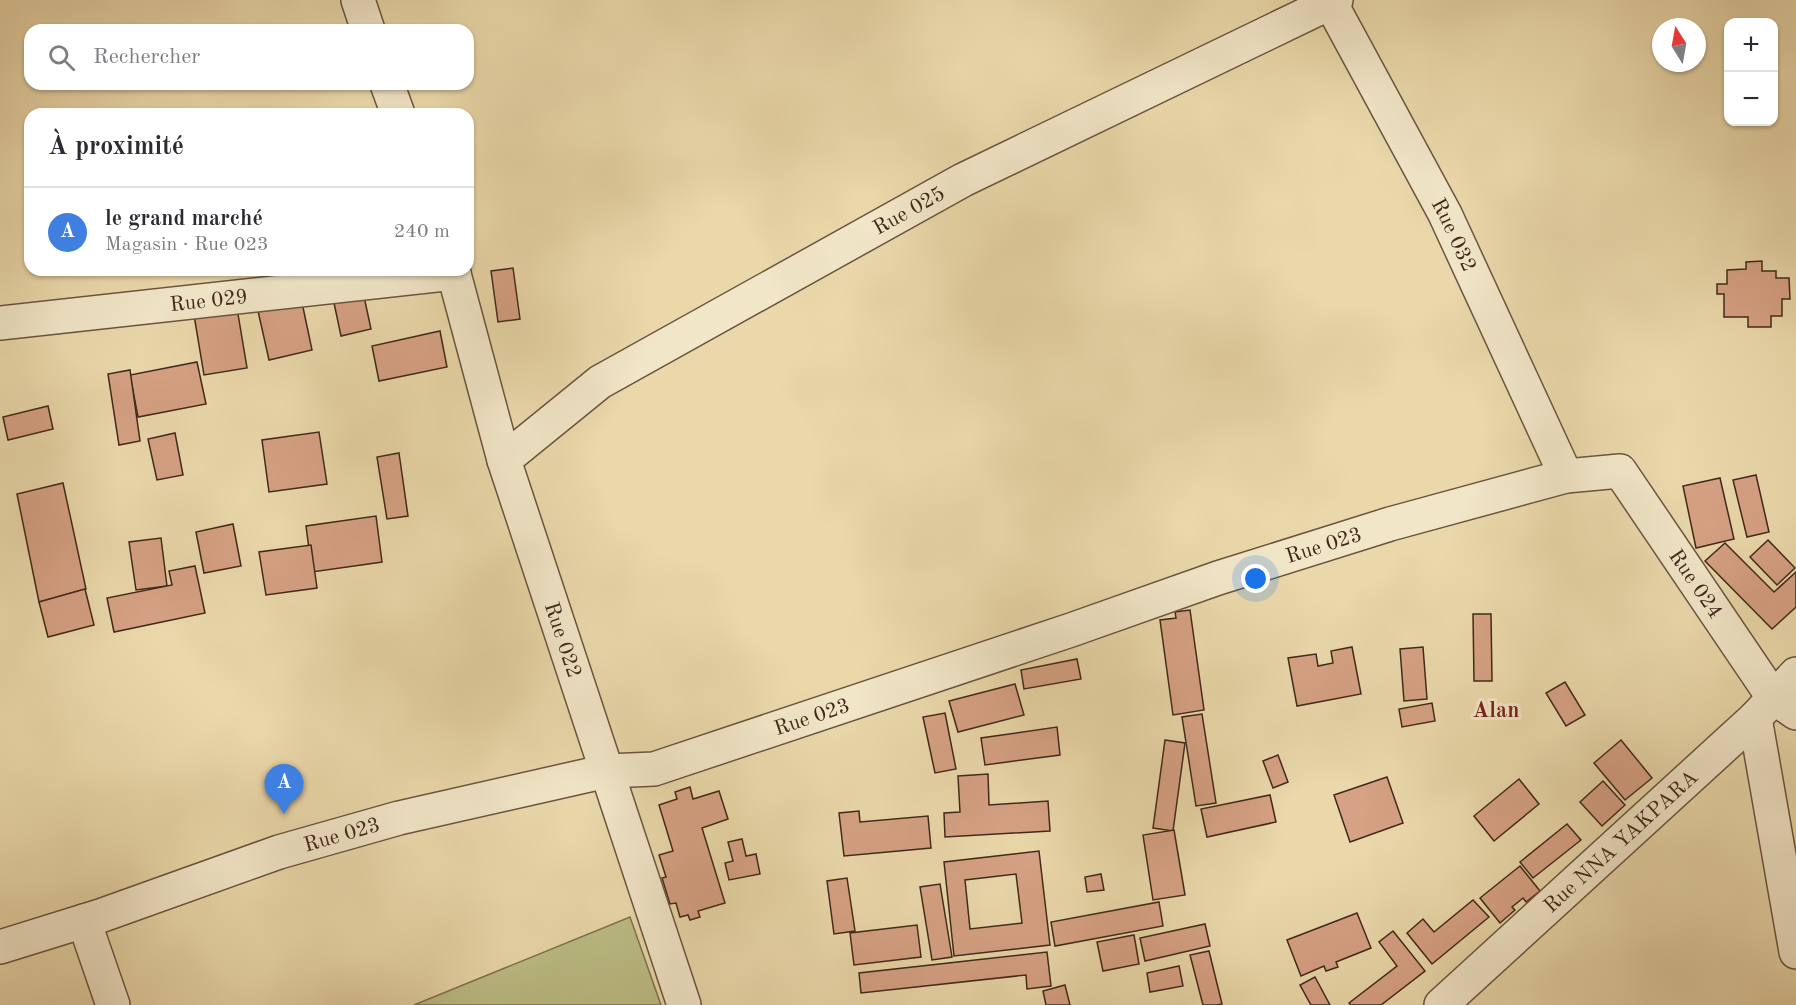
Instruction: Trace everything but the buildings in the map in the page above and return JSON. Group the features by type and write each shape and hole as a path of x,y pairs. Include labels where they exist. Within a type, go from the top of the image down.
{"street":[{"path":"358,0 366,24"},
{"name":"Rue 025","path":"504,460 600,382 963,180 1332,1"},
{"name":"Rue 032","path":"1332,1 1445,214 1566,476"},
{"path":"389,90 396,108"},
{"name":"Rue 029","path":"0,323 409,276"},
{"name":"Rue 022","path":"454,276 504,460 684,1005"},
{"name":"Rue 023","path":"0,947 84,921 301,846 399,818 607,771 654,769 1071,630 1218,578 1390,524 1566,476 1620,471"},
{"name":"Rue 024","path":"1620,471 1775,710"},
{"name":"Rue NNA YAKPARA","path":"1441,1005 1775,710 1796,674"},
{"path":"1775,710 1796,952"},
{"path":"84,921 113,1005"}],"green space":[{"path":"630,917 661,1005 414,1005"}],"place":[{"name":"le grand marché","path":"284,814"}],"district":[{"name":"Alan","path":"1496,709"}]}
